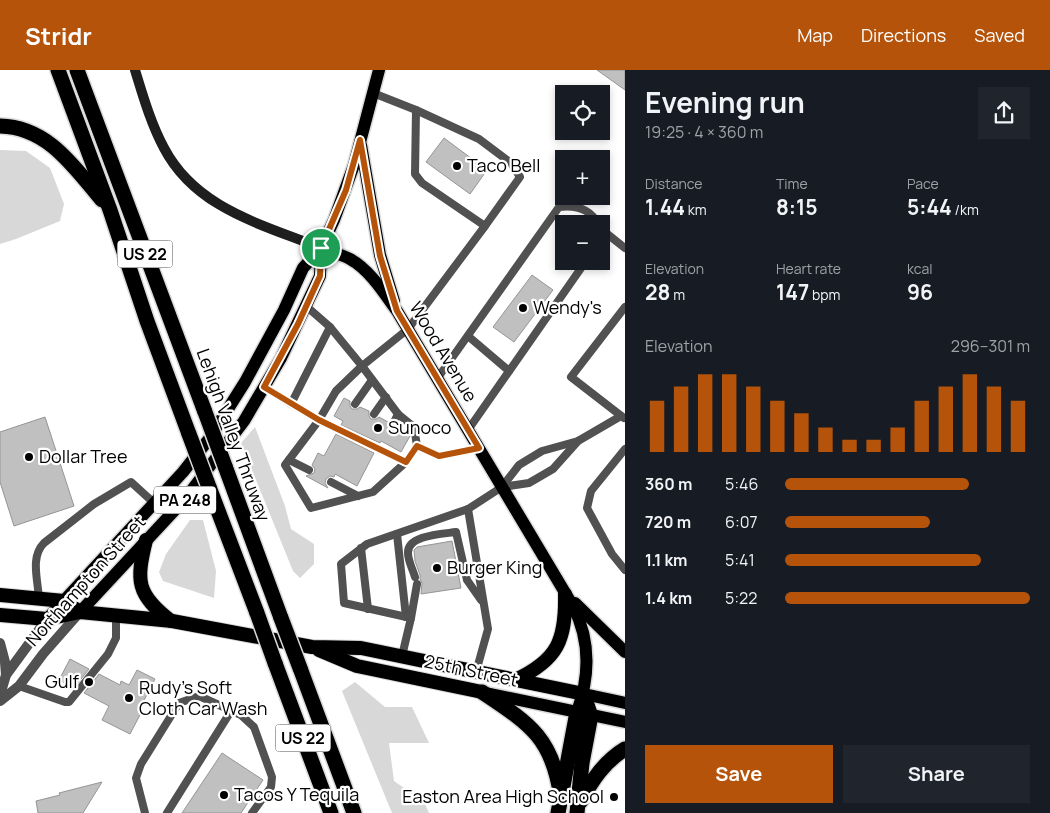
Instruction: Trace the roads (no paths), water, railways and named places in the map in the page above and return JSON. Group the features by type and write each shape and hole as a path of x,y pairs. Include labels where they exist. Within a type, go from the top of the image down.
{"highway":[{"name":"US 22","path":"58,70 110,210 147,321 331,813"},
{"name":"Lehigh Valley Thruway","path":"77,70 354,811"},
{"path":"0,126 18,128 48,142 66,157 110,210"},
{"path":"146,540 140,562 141,589 153,605 172,622"},
{"path":"514,680 540,666 557,646 564,630 566,594"},
{"path":"0,595 64,601 80,612"},
{"path":"0,615 47,619 80,612"},
{"name":"25th Street","path":"80,612 172,622 312,647 361,648 584,694"},
{"name":"25th Street","path":"312,647 357,666 482,692"},
{"path":"482,692 514,713 542,740 556,769 560,806"},
{"name":"Wood Avenue","path":"584,694 584,714"},
{"path":"560,806 584,714"},
{"path":"578,810 584,714"},
{"path":"578,810 598,772 625,749"}],"main road":[{"name":"Wood Avenue","path":"134,70 164,150 186,180 199,192 224,208 358,264 397,311 578,616 587,651 584,694"},
{"name":"Northampton Street","path":"47,619 183,472 223,418 262,353 303,268 321,248 346,190 379,70"},
{"path":"360,140 380,256 397,311"},
{"name":"Northampton Street","path":"80,612 185,499 244,421 281,358 320,276 321,248"},
{"path":"566,594 625,652"},
{"name":"25th Street","path":"482,692 625,722"},
{"name":"25th Street","path":"584,694 625,703"}],"street":[{"name":"Northampton Street","path":"0,701 20,686 43,654 80,612"},
{"name":"Northampton Street","path":"0,695 6,676 47,619"},
{"path":"0,643 6,662 6,676"}],"lane":[{"path":"306,306 330,327 362,366 398,414 414,427 417,446 406,462 373,492 311,508 285,465 319,420 336,391 362,366 408,329 520,177 511,163 479,139 416,110 373,93"},
{"path":"416,110 415,174 422,183 485,226"},
{"path":"437,378 559,207 571,205 591,215"},
{"path":"610,236 625,248"},
{"path":"468,430 580,270"},
{"path":"408,618 344,603 341,564 367,544 468,509 502,487 519,465 542,451 578,441 623,417 571,377 625,307"},
{"path":"291,404 330,327"},
{"path":"468,336 509,372"},
{"path":"355,404 372,380"},
{"path":"264,387 319,420 360,440 381,446 406,462"},
{"path":"374,414 386,397"},
{"path":"393,424 398,414"},
{"path":"341,431 345,422"},
{"path":"360,440 364,432"},
{"path":"502,487 530,483 553,469 578,441"},
{"path":"417,446 439,456 479,448"},
{"path":"625,449 591,491 587,508 612,554 625,570"},
{"path":"289,460 309,470"},
{"path":"39,599 36,560 39,548 94,504 131,482 154,503"},
{"path":"331,482 358,496"},
{"path":"468,509 488,629 476,672"},
{"path":"402,656 416,580 408,554 411,544 419,538 456,532 467,580 483,604"},
{"path":"397,534 408,618"},
{"path":"361,548 368,609"},
{"path":"20,686 69,702 108,654 116,638 116,615"},
{"path":"145,813 136,778 141,764 179,703 199,696 241,715 254,727 272,777 271,787 252,813"},
{"path":"167,813 231,711"}],"place":[{"name":"Taco Bell","path":"457,166"},
{"name":"Wendy's","path":"523,308"},
{"name":"Sunoco","path":"378,428"},
{"name":"Dollar Tree","path":"29,457"},
{"name":"Burger King","path":"437,568"},
{"name":"Gulf","path":"89,682"},
{"name":"Rudy's Soft Cloth Car Wash","path":"129,698"},
{"name":"Tacos Y Tequila","path":"224,795"},
{"name":"Easton Area High School","path":"614,797"}]}
